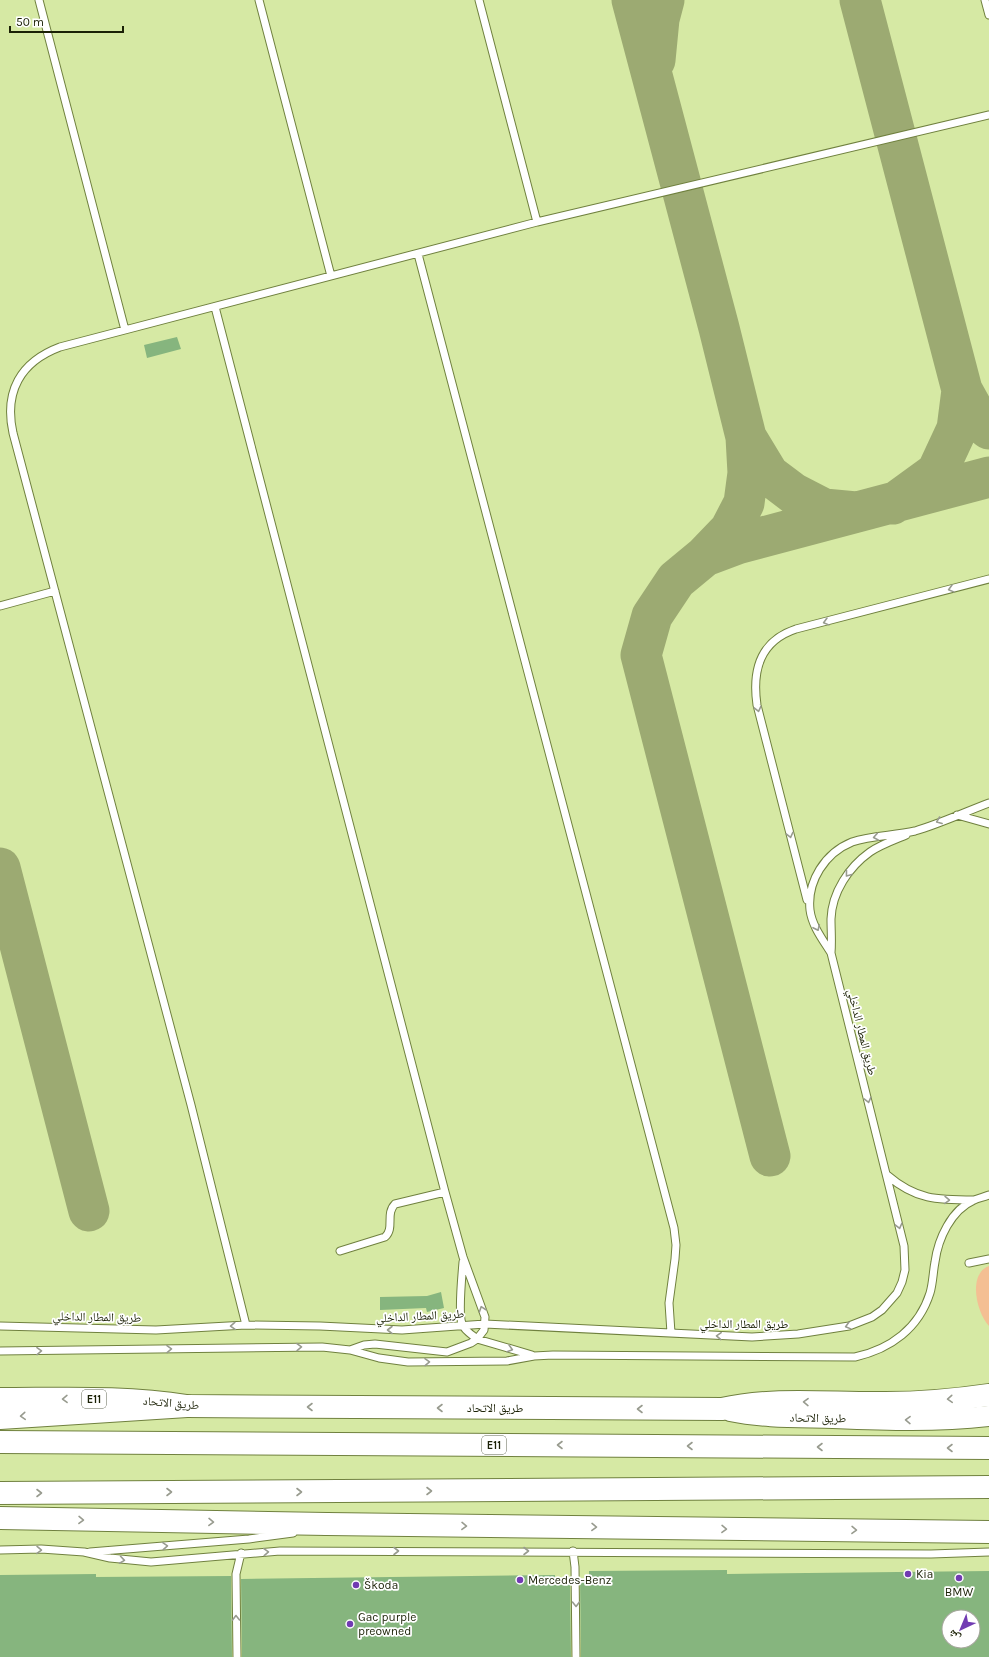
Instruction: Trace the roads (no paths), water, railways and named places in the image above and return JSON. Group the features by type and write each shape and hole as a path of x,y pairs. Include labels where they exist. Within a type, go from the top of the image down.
{"main road":[{"path":"722,1409 744,1404 768,1402 887,1403 963,1399 989,1395"},
{"name":"طريق الاتحاد","path":"0,1400 74,1398 130,1400 187,1406 722,1409 749,1414 780,1417 932,1420 989,1416"},
{"path":"0,1418 187,1406"},
{"name":"E11","path":"0,1442 989,1448"},
{"path":"0,1493 989,1487"},
{"path":"0,1518 327,1524 989,1532"}],"lane":[{"path":"39,0 125,330"},
{"path":"259,0 330,276"},
{"path":"479,0 537,222"},
{"path":"985,0 989,15"},
{"path":"246,1325 191,1104 13,433 10,420 10,406 13,392 18,380 26,368 36,359 47,352 60,347 537,222 989,115"},
{"path":"418,254 674,1228 676,1245 669,1303 670,1334"},
{"path":"216,307 445,1192 463,1257 483,1310 485,1324 484,1330 477,1339 463,1347 446,1352 435,1352 375,1344 364,1345 350,1350"},
{"path":"810,910 757,705 755,683 758,667 763,656 773,641 788,632 989,579"},
{"path":"0,606 55,591"},
{"name":"طريق المطار الداخلي","path":"0,1326 156,1330 246,1325 320,1326 402,1330 485,1324 752,1337 798,1334 849,1326 872,1317 882,1310 897,1292 905,1270 904,1246 831,953 815,926 810,910 810,893 815,877 824,862 837,850 852,842 915,831 989,803"},
{"path":"957,815 989,824"},
{"path":"831,953 831,918 835,898 843,880 855,864 871,852 915,831"},
{"path":"886,1175 906,1189 930,1198 943,1200 974,1200 989,1196"},
{"path":"340,1252 385,1237 390,1231 390,1213 395,1204 445,1192"},
{"path":"0,1351 322,1347 350,1350 379,1358 408,1362 507,1360 553,1355 842,1358 868,1354 887,1346 903,1335 920,1315 931,1291 940,1239 955,1216 974,1200"},
{"path":"463,1257 462,1325 477,1339 534,1356"},
{"path":"969,1263 989,1259"},
{"path":"0,1550 84,1552 262,1537 301,1531 327,1524"},
{"path":"84,1552 130,1561 151,1562 241,1553 280,1551 923,1554 989,1552"},
{"path":"573,1552 576,1567 576,1657"},
{"path":"237,1657 236,1574 241,1553"}],"place":[{"name":"Kia","path":"908,1574"},
{"name":"BMW","path":"959,1578"},
{"name":"Mercedes-Benz","path":"520,1580"},
{"name":"Škoda","path":"356,1585"},
{"name":"Gac purple preowned","path":"350,1624"}]}
